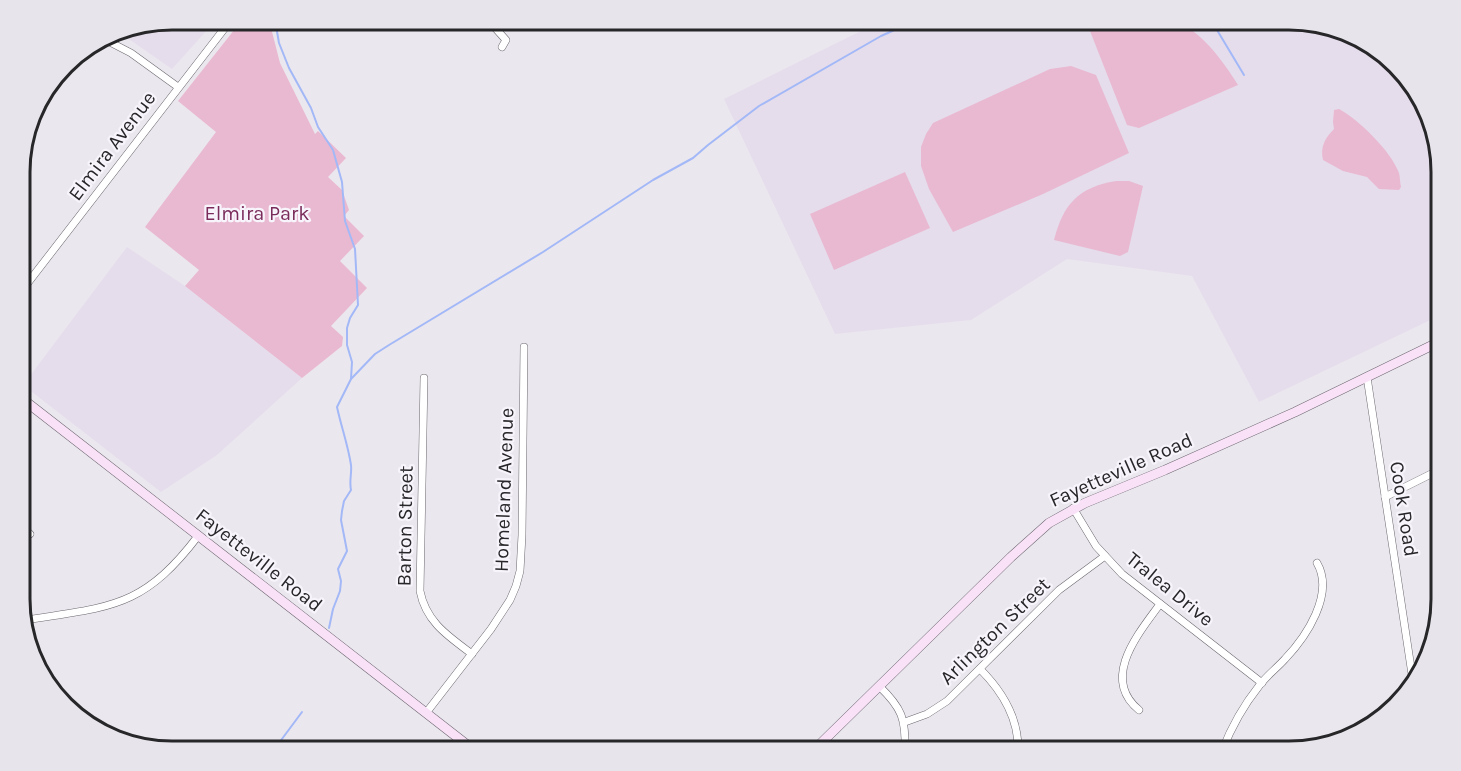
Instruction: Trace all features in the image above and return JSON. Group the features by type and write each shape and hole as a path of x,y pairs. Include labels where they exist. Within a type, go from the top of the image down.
{"main road":[{"name":"Fayetteville Road","path":"823,741 1042,528 1073,508 1175,466 1295,412 1431,346"},
{"name":"Fayetteville Road","path":"30,405 462,741"}],"street":[{"name":"Elmira Avenue","path":"30,280 223,30"},
{"path":"497,30 506,40 502,47"},
{"path":"113,43 131,53 178,87"},
{"name":"Homeland Avenue","path":"426,713 510,600 520,571 524,346"},
{"name":"Cook Road","path":"1367,377 1411,670"},
{"name":"Barton Street","path":"424,378 420,591 425,609 434,623 472,654"},
{"path":"1385,497 1431,474"},
{"name":"Tralea Drive","path":"1073,508 1088,534 1105,556 1131,582 1262,683"},
{"path":"31,619 94,609 128,600 164,575 198,536"},
{"name":"Arlington Street","path":"904,722 940,706 1059,590 1105,556"},
{"path":"1226,741 1231,729 1262,683 1294,650 1309,627 1320,599 1322,587 1322,573 1317,563"},
{"path":"1139,710 1130,703 1125,691 1124,664 1136,636 1160,604"},
{"path":"980,669 1007,703 1015,722 1017,741"},
{"path":"879,686 897,706 904,722 905,741"}],"shaded area":[{"path":"163,30 207,30 172,69 127,38"},
{"path":"863,30 1298,30 1335,38 1368,54 1396,78 1412,101 1426,135 1431,172 1431,320 1259,402 1192,276 1067,259 971,320 835,334 724,99"},
{"path":"127,247 185,286 302,378 217,455 161,492 30,390 30,376"}],"green space":[{"name":"Elmira Park","path":"234,30 272,30 280,63 315,134 318,131 346,158 328,177 342,190 349,210 344,216 364,236 340,261 367,288 331,326 343,337 342,346 302,378 185,286 199,270 145,227 216,132 178,101"},
{"path":"1190,30 1217,55 1238,85 1139,128 1127,125 1090,31"},
{"path":"1071,66 1096,75 1129,153 1043,194 953,232 929,189 921,166 921,147 933,123 1050,69"},
{"path":"1339,109 1365,128 1389,155 1399,173 1401,187 1399,190 1379,189 1367,177 1343,171 1323,160 1324,143 1334,129 1334,110"},
{"path":"905,172 930,228 834,270 810,214"},
{"path":"1116,181 1129,181 1143,186 1128,252 1120,256 1054,240 1062,216 1074,199 1092,188"}],"waterway":[{"path":"277,30 279,43 289,68 311,108 318,127 333,150 342,182 345,221 355,249 358,305 347,328 347,345 352,362 351,379 337,407 351,465 351,490 344,501 341,520 347,551 338,569 341,581 340,591 329,628"},
{"path":"351,379 375,354 543,252 653,180 693,158 759,106 894,30"},
{"path":"1217,30 1244,75"},
{"path":"280,741 302,712"}]}
